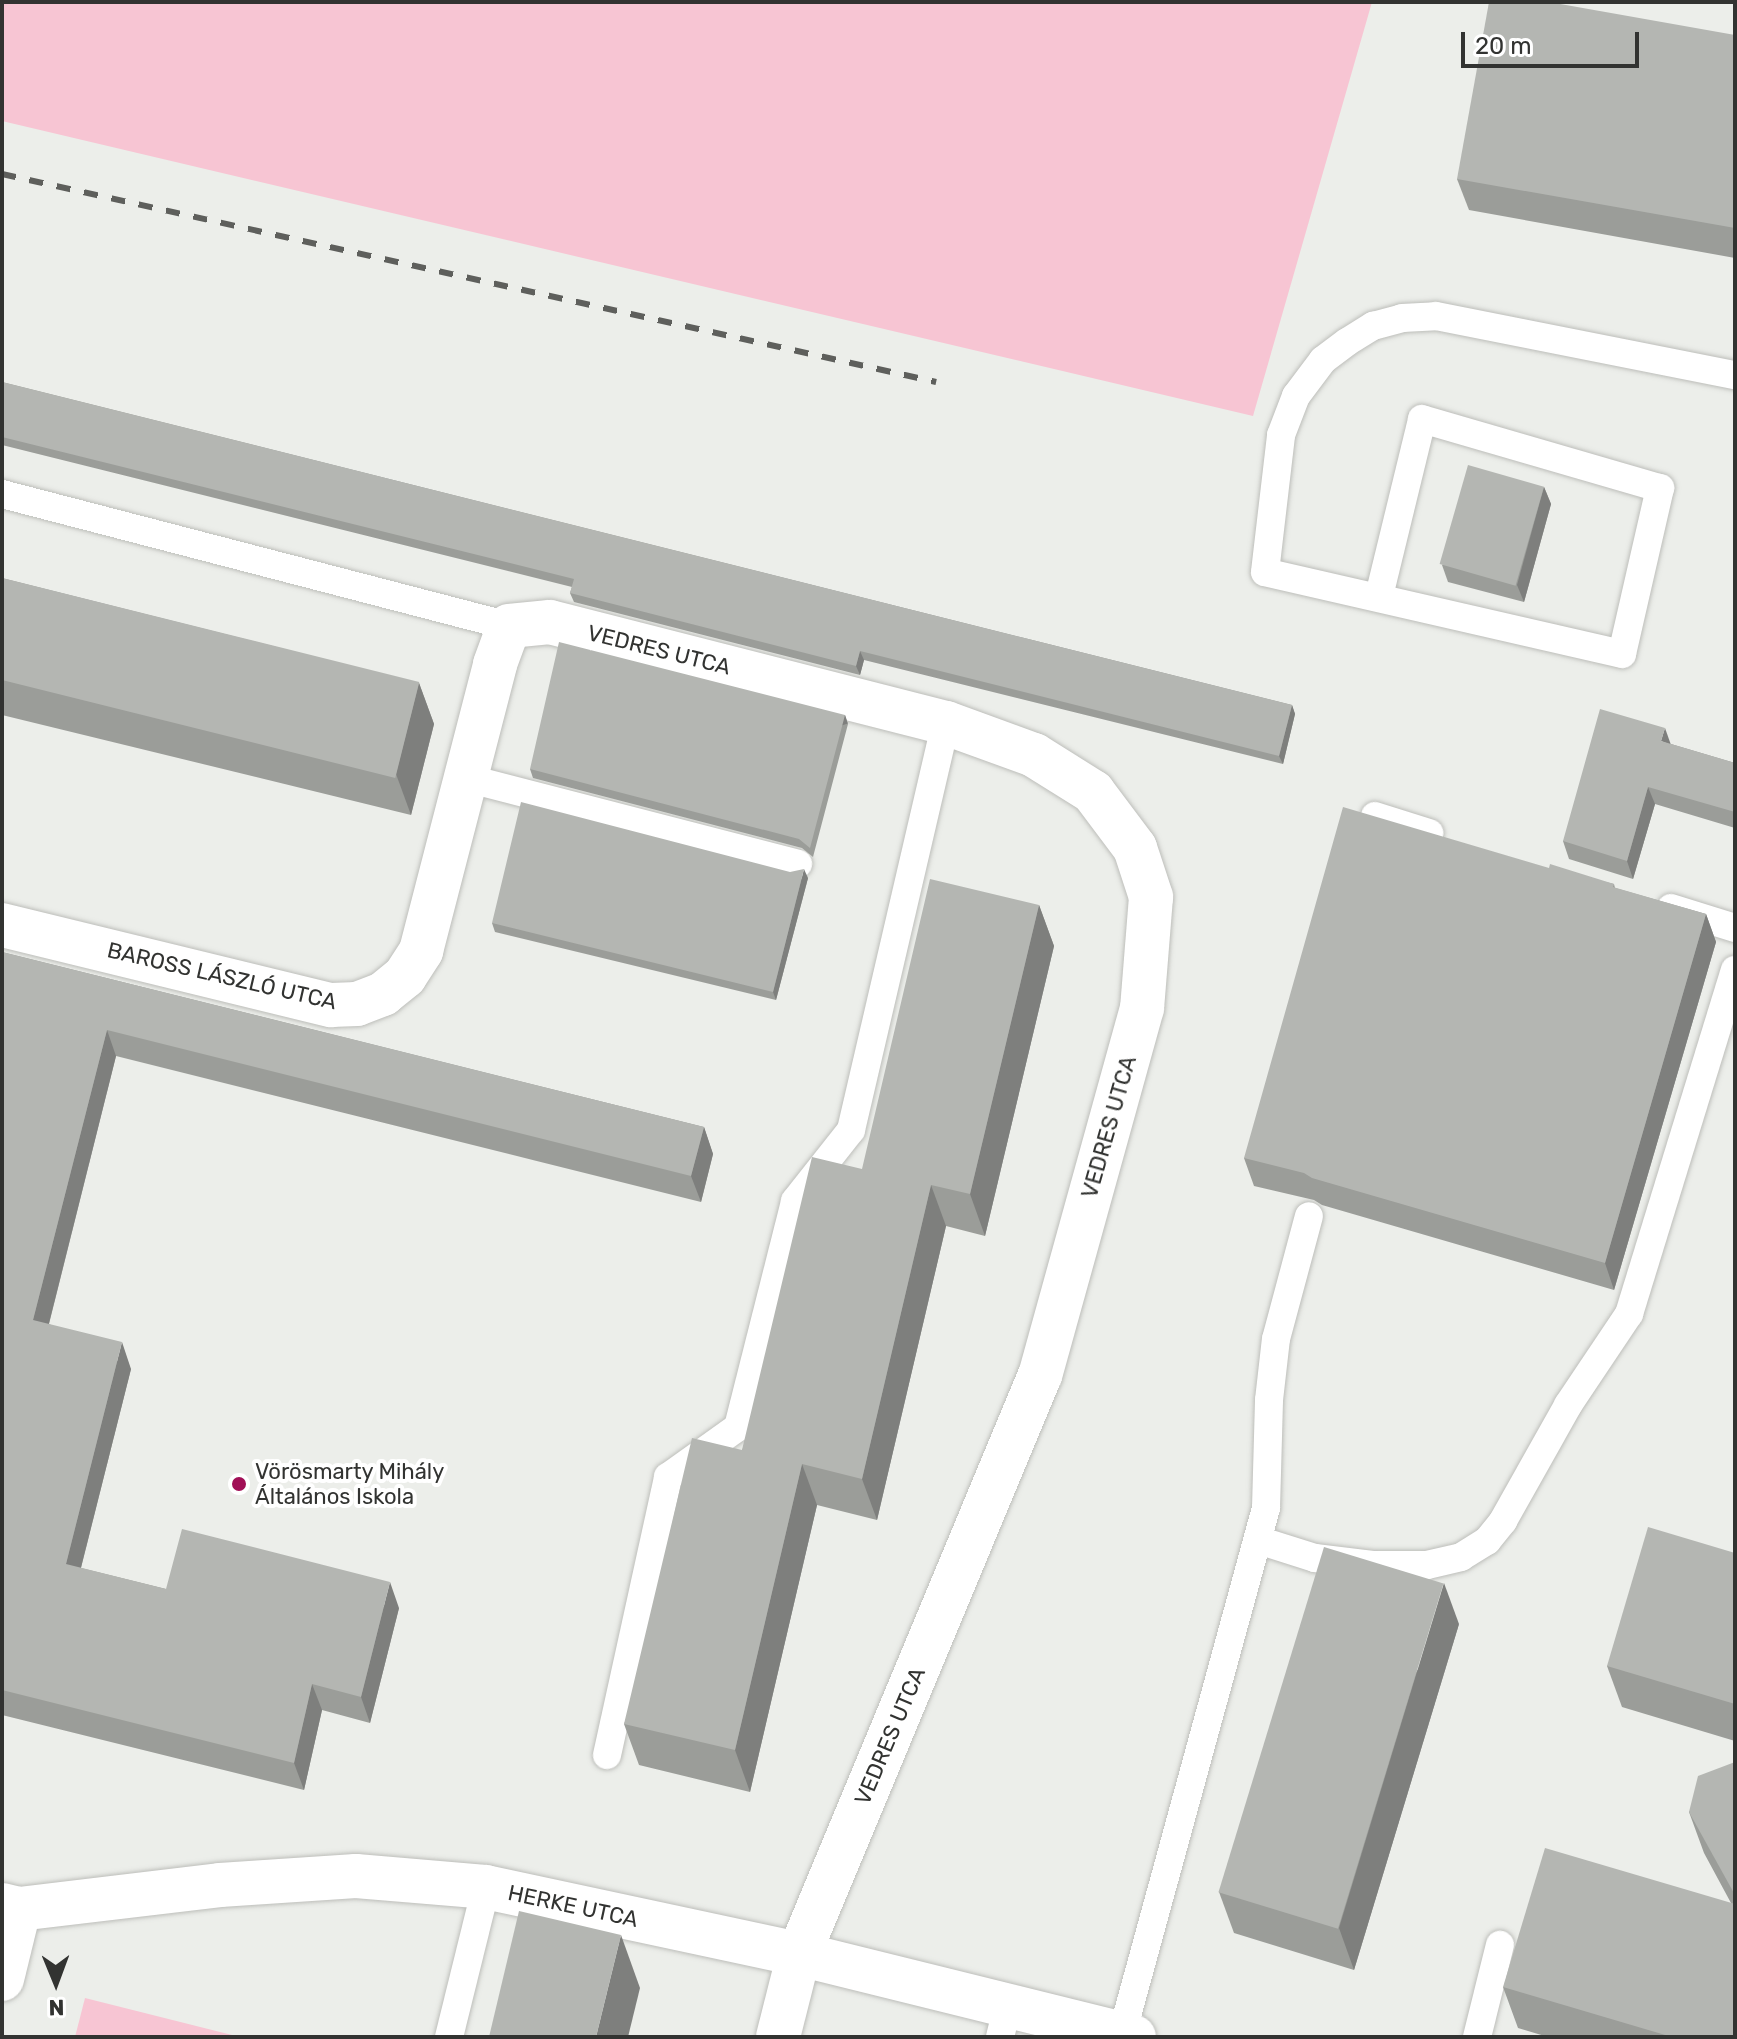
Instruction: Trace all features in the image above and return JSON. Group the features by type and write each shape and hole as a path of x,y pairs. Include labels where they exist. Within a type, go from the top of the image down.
{"street":[{"name":"VEDRES UTCA","path":"509,626 550,622 946,723 1034,755 1093,792 1135,848 1151,897 1142,1008 1040,1375 799,1954 778,2037"},
{"name":"BAROSS LÁSZLÓ UTCA","path":"2,925 331,1005 357,1004 383,994 405,976 421,951 495,664 509,626"},
{"name":"HERKE UTCA","path":"11,1907 220,1885 356,1876 486,1887 799,1954 1004,2021 1128,2036"},
{"path":"2,1979 11,1907"}],"lane":[{"path":"1379,596 1422,419 1660,488 1622,654 1265,572 1281,435 1296,396 1323,360 1347,342 1373,326 1402,318 1436,316 1735,375"},
{"path":"2,494 509,626"},
{"path":"607,1755 668,1477 738,1427 795,1201 851,1130 946,723"},
{"path":"466,778 798,864"},
{"path":"1375,816 1450,839"},
{"path":"1645,900 1735,928"},
{"path":"1258,1540 1315,1558 1373,1565 1427,1565 1461,1557 1487,1541 1503,1521 1568,1405 1629,1314 1735,970"},
{"path":"1128,2036 1266,1508 1269,1400 1276,1339 1309,1216"},
{"path":"449,2037 486,1887"},
{"path":"1477,2037 1500,1945"}],"shaded area":[{"path":"2,2 1372,2 1253,416 2,121"},
{"path":"85,1998 240,2037 75,2037"}],"building":[{"path":"1489,2 1549,2 1735,35 1735,228 1457,179"},
{"path":"2,382 1292,705 1279,756 860,651 856,666 570,593 574,579 2,437"},
{"path":"1468,465 1544,487 1516,586 1440,564"},
{"path":"2,578 419,682 395,778 2,680"},
{"path":"559,642 845,715 810,848 799,839 530,769"},
{"path":"1600,709 1665,728 1661,741 1735,763 1735,812 1648,787 1627,861 1563,841"},
{"path":"521,802 790,872 804,869 773,992 492,923"},
{"path":"1343,807 1549,868 1550,864 1614,884 1613,887 1706,914 1605,1263 1244,1158"},
{"path":"930,879 1039,905 970,1194 931,1185 862,1479 802,1464 735,1750 624,1724 692,1438 742,1450 812,1157 862,1169"},
{"path":"2,952 704,1127 691,1176 107,1030 33,1320 122,1342 66,1564 166,1589 182,1529 390,1582 361,1697 312,1684 294,1763 2,1690"},
{"path":"1648,1527 1735,1553 1735,1704 1607,1666"},
{"path":"1324,1547 1444,1584 1338,1929 1218,1892"},
{"path":"1735,1762 1735,1895 1689,1812 1698,1776"},
{"path":"1545,1848 1735,1904 1735,2037 1672,2037 1503,1987"},
{"path":"519,1911 621,1935 596,2037 489,2037"}],"railway":[{"path":"2,174 936,382"}],"place":[{"name":"Vörösmarty Mihály Általános Iskola","path":"239,1484"}]}
